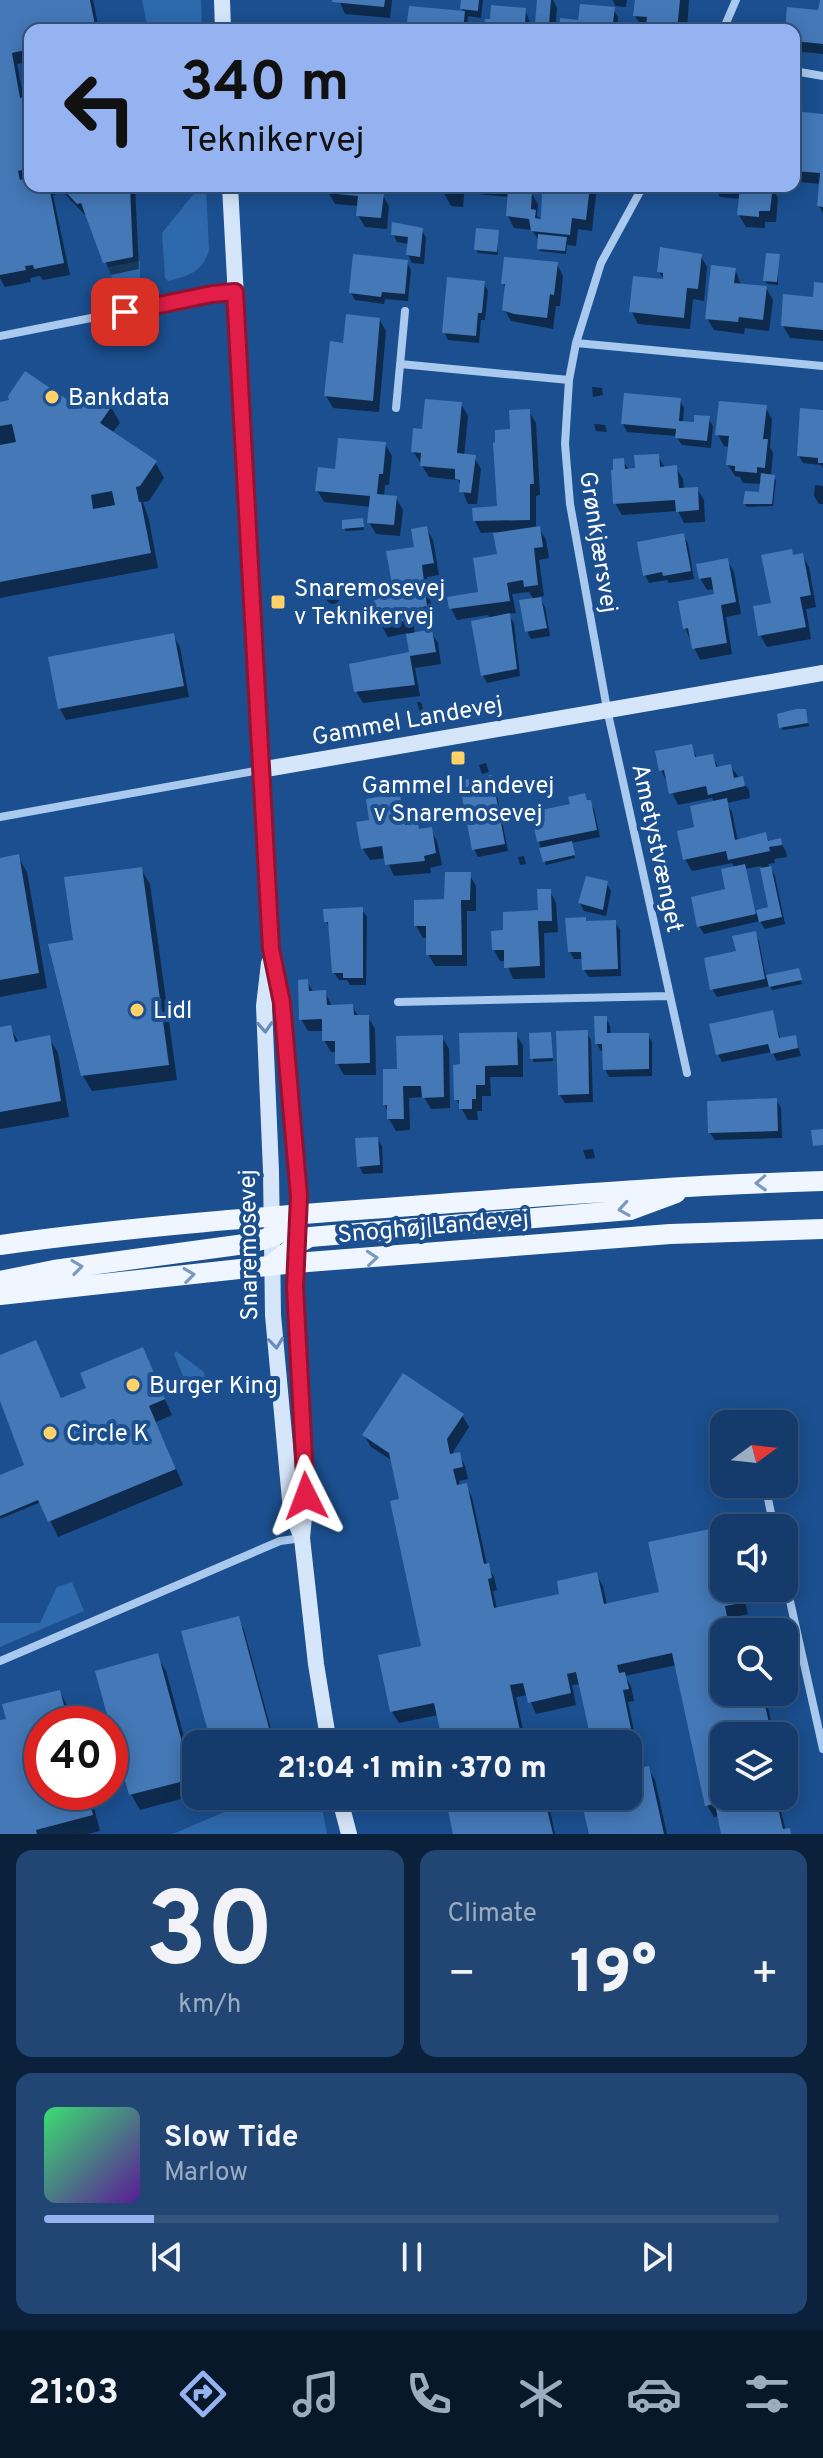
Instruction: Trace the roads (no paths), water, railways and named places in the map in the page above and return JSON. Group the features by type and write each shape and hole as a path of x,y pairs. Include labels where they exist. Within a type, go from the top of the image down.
{"main road":[{"name":"Snoghøj Landevej","path":"0,1245 154,1226 272,1216 698,1185 823,1181"},
{"path":"0,1295 272,1265 296,1253 310,1237 630,1210 698,1185"},
{"path":"0,1281 272,1237 287,1230 299,1214"},
{"name":"Snoghøj Landevej","path":"296,1253 823,1229"}],"street":[{"path":"222,0 223,24"},
{"path":"726,24 736,0"},
{"path":"800,72 823,76"},
{"name":"Snaremosevej","path":"230,192 271,949 282,1003 299,1214 296,1253 306,1496 302,1538 327,1730"},
{"name":"Grønkjærsvej","path":"607,709 570,504 565,444 569,380 576,343 601,263 640,192"},
{"path":"0,336 235,292"},
{"path":"396,408 405,311"},
{"path":"576,343 823,366"},
{"path":"400,364 569,380"},
{"name":"Gammel Landevej","path":"0,817 823,673"},
{"name":"Ametystvænget","path":"607,709 687,1073"},
{"name":"Snaremosevej","path":"271,949 264,1006 273,1315 291,1511 302,1538"},
{"path":"398,1002 670,996"},
{"path":"0,1661 280,1541 302,1538"},
{"path":"790,1602 823,1749"},
{"path":"343,1810 349,1834"}],"place":[{"name":"Bankdata","path":"52,397"},
{"name":"Snaremosevej v Teknikervej","path":"278,602"},
{"name":"Gammel Landevej v Snaremosevej","path":"458,758"},
{"name":"Lidl","path":"137,1010"},
{"name":"Burger King","path":"133,1385"},
{"name":"Circle K","path":"50,1433"}]}
